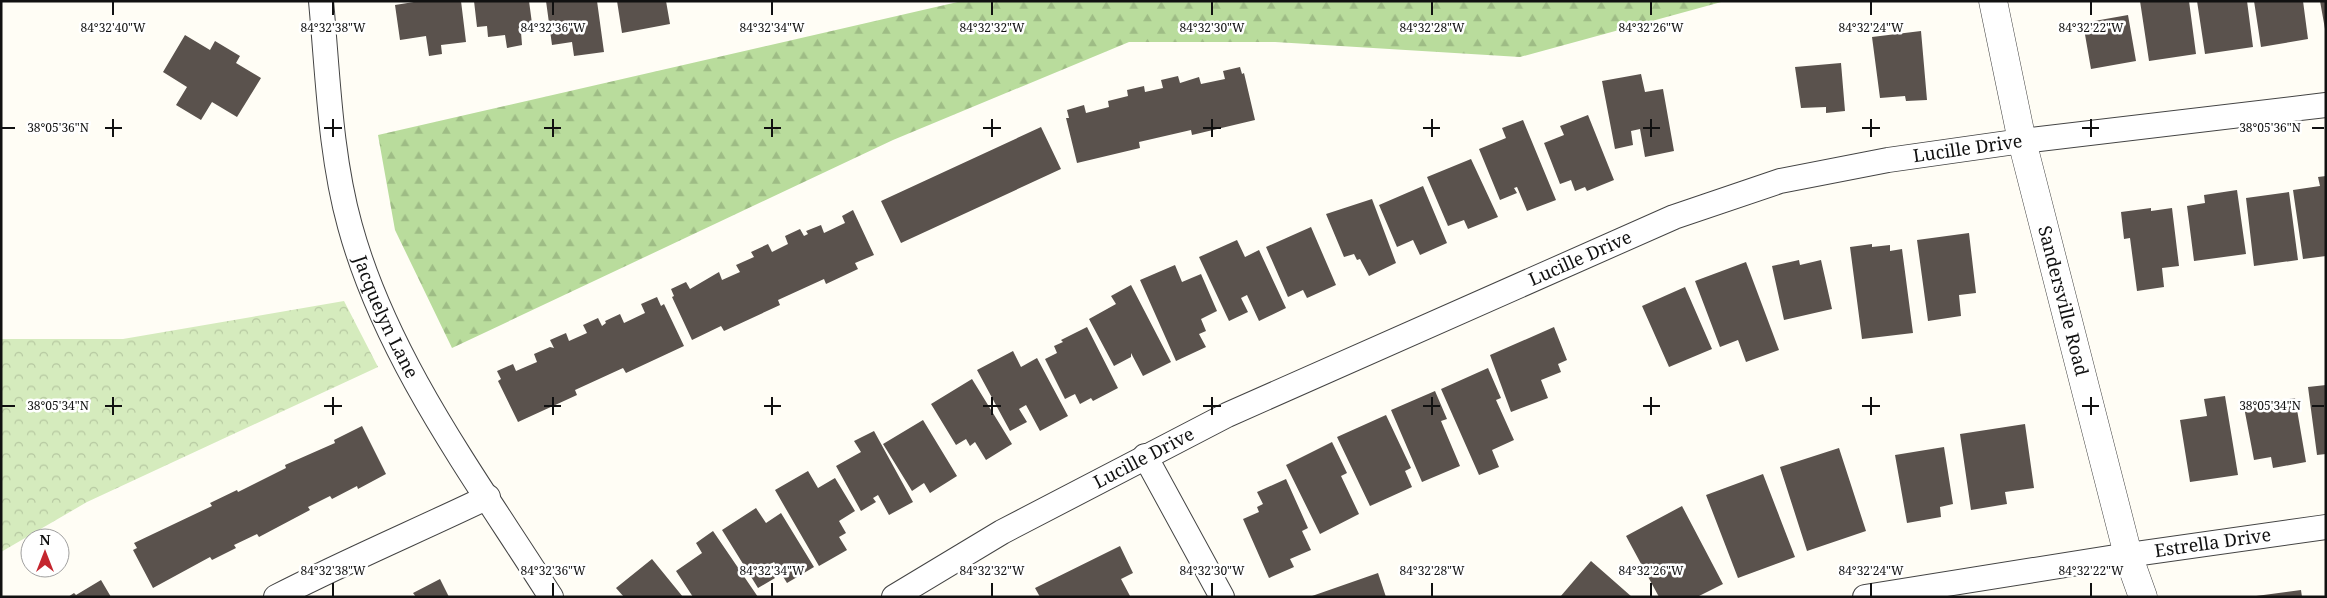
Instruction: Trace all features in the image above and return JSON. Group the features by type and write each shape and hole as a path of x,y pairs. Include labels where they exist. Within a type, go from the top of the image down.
{"street":[{"name":"Jacquelyn Lane","path":"321,1 336,158 350,226 371,287 396,346 551,597"},
{"name":"Sandersville Road","path":"1993,1 2022,141 2128,555 2143,597"},
{"name":"Lucille Drive","path":"894,597 1002,532 1227,415 1674,217 1780,181 1888,160 2022,141 2326,104"},
{"path":"1145,456 1222,597"},
{"path":"276,597 349,560 417,531 488,497"},
{"name":"Estrella Drive","path":"1865,597 2128,555 2326,527"}],"green space":[{"path":"962,1 1725,1 1520,57 1275,42 1129,42 893,140 452,348 395,230 378,135"},
{"path":"344,301 378,367 87,502 42,528 20,528 20,541 1,552 1,339 123,339"}],"building":[{"path":"420,1 461,1 466,42 441,45 442,54 429,56 426,36 400,40 395,5"},
{"path":"474,1 529,1 533,31 521,32 522,45 507,48 505,35 488,37 487,26 477,27"},
{"path":"546,1 597,1 604,52 574,56 572,42 552,45"},
{"path":"617,1 666,1 670,24 622,33"},
{"path":"2140,1 2189,1 2196,54 2149,61"},
{"path":"2197,1 2247,1 2253,47 2205,54"},
{"path":"2254,1 2303,1 2308,39 2261,47"},
{"path":"2320,1 2326,1 2326,29 2325,29"},
{"path":"2128,15 2136,61 2091,69 2083,23"},
{"path":"1921,31 1927,100 1906,101 1905,96 1880,98 1872,37"},
{"path":"185,35 210,50 215,41 240,56 236,63 261,78 237,117 212,102 201,120 176,105 187,87 163,72"},
{"path":"1841,63 1845,111 1826,113 1826,107 1801,108 1795,67"},
{"path":"1240,67 1242,74 1244,73 1255,120 1192,135 1191,130 1139,142 1140,148 1077,163 1066,118 1069,118 1067,110 1084,105 1086,113 1109,107 1108,101 1128,96 1127,90 1144,86 1145,92 1163,88 1161,80 1178,76 1180,83 1199,77 1201,84 1225,79 1223,71"},
{"path":"1641,74 1645,92 1663,89 1674,151 1645,157 1640,129 1631,131 1633,145 1615,149 1602,81"},
{"path":"1588,115 1614,180 1587,191 1585,187 1575,191 1571,180 1560,184 1544,143 1564,135 1560,126"},
{"path":"1523,120 1556,200 1527,211 1517,187 1514,188 1517,193 1500,200 1479,149 1506,138 1502,128"},
{"path":"1041,127 1061,169 901,243 881,201"},
{"path":"1471,159 1498,217 1468,229 1464,220 1448,226 1427,177"},
{"path":"2326,176 2326,256 2303,259 2293,190 2320,186 2318,177"},
{"path":"1423,186 1447,243 1420,255 1413,240 1397,247 1379,205"},
{"path":"2237,190 2246,254 2194,261 2187,206 2205,203 2204,195"},
{"path":"2289,192 2298,260 2254,266 2246,198"},
{"path":"1372,199 1396,263 1369,276 1360,259 1357,260 1354,254 1344,257 1326,214"},
{"path":"2151,208 2151,211 2172,208 2179,266 2162,268 2164,287 2137,291 2130,238 2124,239 2121,212"},
{"path":"853,210 874,255 855,263 858,269 826,284 824,279 778,300 780,305 724,331 721,326 692,340 672,297 674,296 671,289 686,282 690,289 719,272 722,280 740,272 736,265 754,257 751,252 768,244 772,252 788,244 785,236 800,229 804,236 808,234 806,231 821,225 824,233 845,223 842,216"},
{"path":"1311,227 1336,285 1307,298 1303,290 1288,297 1266,247"},
{"path":"1969,233 1976,293 1959,295 1961,316 1928,321 1917,240"},
{"path":"1237,240 1245,257 1259,250 1286,308 1259,321 1247,295 1241,298 1248,312 1229,321 1199,257"},
{"path":"1872,244 1872,247 1890,245 1890,251 1902,249 1913,333 1862,339 1850,247"},
{"path":"1799,260 1800,265 1821,260 1832,309 1784,320 1772,266"},
{"path":"1746,262 1779,350 1746,362 1738,340 1720,347 1695,281"},
{"path":"1175,265 1182,282 1201,274 1217,311 1201,319 1206,331 1199,334 1206,347 1176,361 1140,280"},
{"path":"1131,285 1171,362 1143,376 1131,353 1131,357 1114,366 1089,319 1116,304 1111,296"},
{"path":"1685,287 1712,349 1669,367 1642,306"},
{"path":"657,297 661,306 664,304 684,346 626,373 623,368 575,390 577,395 518,422 498,381 501,379 497,371 513,364 516,371 537,362 534,354 550,347 554,348 550,340 566,333 569,341 587,333 583,325 598,318 602,326 606,323 605,321 620,314 624,323 645,313 641,304"},
{"path":"1087,327 1118,388 1093,401 1091,398 1080,404 1075,394 1065,399 1045,359 1057,353 1054,346 1063,342 1061,340"},
{"path":"1554,327 1567,360 1558,364 1561,372 1541,380 1548,398 1511,412 1490,355"},
{"path":"1013,351 1021,367 1037,358 1068,416 1040,431 1026,405 1019,409 1027,422 1010,431 977,370"},
{"path":"1488,368 1501,398 1496,400 1514,440 1492,450 1499,467 1479,475 1441,389"},
{"path":"972,379 1012,444 986,460 975,442 970,446 966,439 956,445 931,404"},
{"path":"2326,385 2326,454 2317,455 2308,387"},
{"path":"1435,391 1447,419 1441,421 1460,466 1422,482 1391,410"},
{"path":"2225,396 2238,475 2190,482 2180,420 2207,416 2204,399"},
{"path":"2295,398 2306,462 2273,468 2271,457 2254,460 2244,407"},
{"path":"1386,415 1411,468 1405,471 1412,487 1370,506 1337,437"},
{"path":"923,420 957,476 930,493 924,483 912,491 883,444"},
{"path":"2025,424 2034,488 2005,492 2007,504 1971,510 1960,434"},
{"path":"362,426 386,474 358,489 357,486 332,499 330,496 308,507 310,510 259,537 257,534 234,545 236,548 212,560 210,557 153,588 133,550 137,548 134,543 212,506 210,503 237,490 238,492 286,468 285,465 335,443 334,440"},
{"path":"874,431 913,502 889,515 878,495 873,498 876,502 861,511 836,466 861,452 854,441"},
{"path":"1332,442 1347,473 1341,476 1359,514 1320,534 1286,465"},
{"path":"1944,447 1953,504 1940,507 1941,517 1907,523 1895,455"},
{"path":"1839,448 1866,531 1807,551 1780,467"},
{"path":"808,471 818,488 835,478 855,511 839,521 846,533 839,537 847,550 819,566 775,490"},
{"path":"1763,474 1795,557 1738,578 1706,495"},
{"path":"1286,479 1308,528 1302,531 1311,550 1290,559 1294,567 1269,578 1243,519 1259,512 1257,507 1263,504 1257,492"},
{"path":"1682,506 1723,584 1697,597 1659,597 1626,536"},
{"path":"756,508 766,523 781,513 814,567 787,583 774,562 767,566 775,578 758,588 722,530"},
{"path":"713,531 758,597 693,597 676,571 702,553 696,543"},
{"path":"1120,546 1133,573 1121,579 1130,596 1040,597 1035,588"},
{"path":"652,559 683,597 624,597 616,588"},
{"path":"1591,561 1632,597 1560,597"},
{"path":"1378,573 1386,597 1312,596"},
{"path":"440,579 449,597 416,597 413,593"},
{"path":"101,580 111,597 68,597 74,593 76,595"},
{"path":"2301,590 2302,597 2256,597 2256,596"}]}
